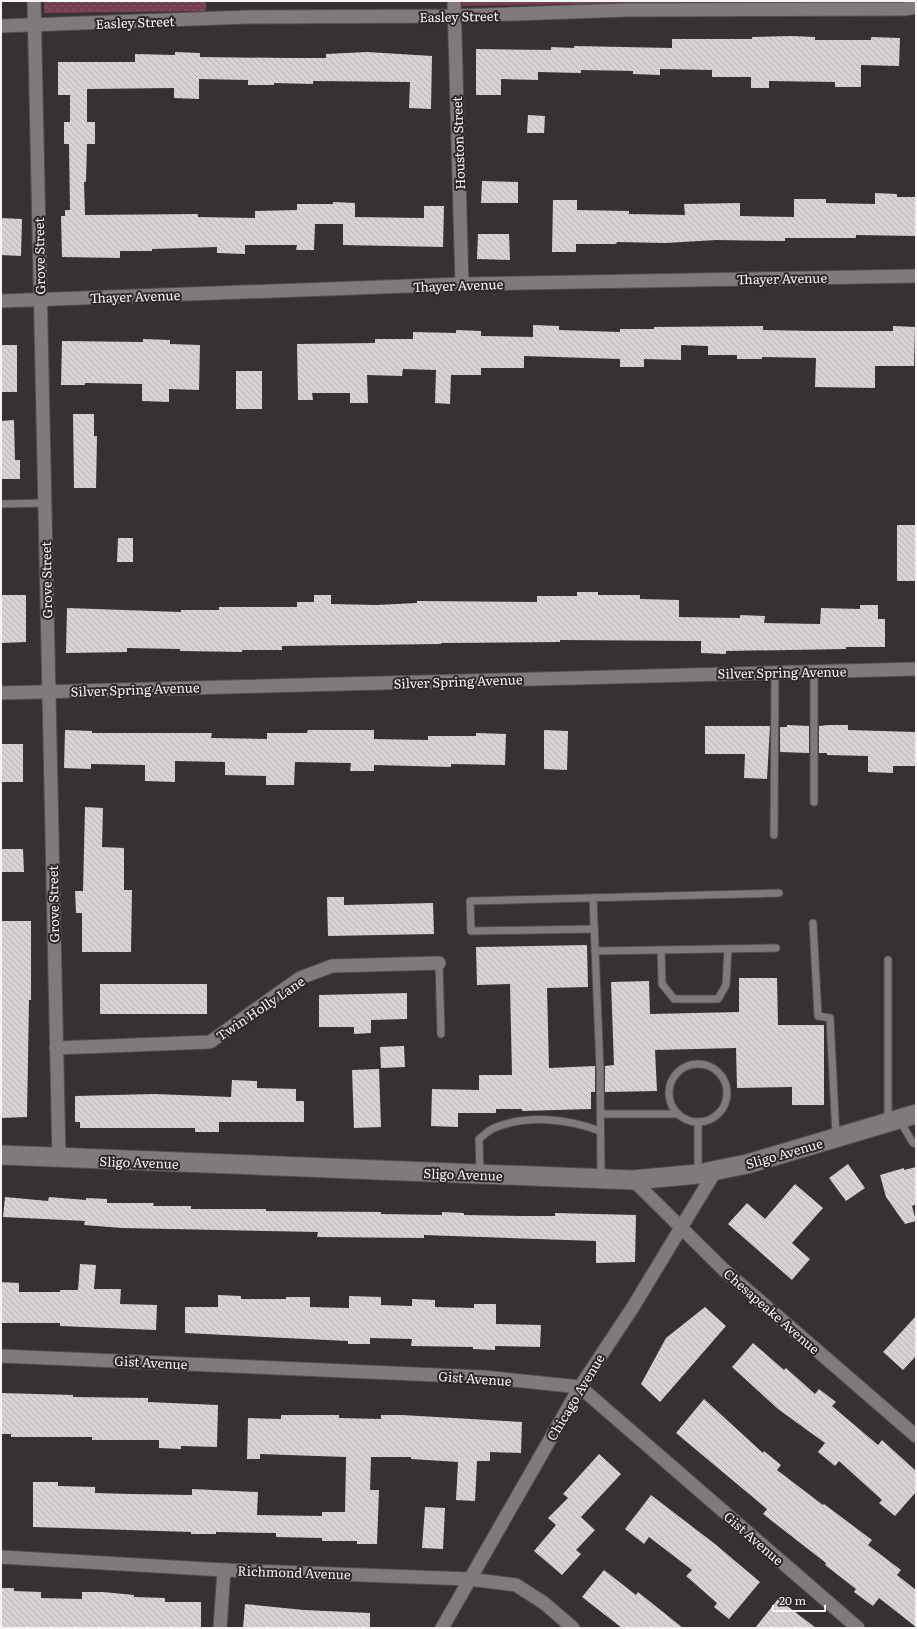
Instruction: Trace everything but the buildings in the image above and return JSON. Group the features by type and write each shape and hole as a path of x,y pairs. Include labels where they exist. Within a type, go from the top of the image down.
{"street":[{"name":"Grove Street","path":"34,1 56,1048 60,1158"},
{"name":"Houston Street","path":"454,1 462,284"},
{"name":"Easley Street","path":"1,26 35,26 248,17 454,16 627,10 897,9 916,7"},
{"name":"Thayer Avenue","path":"1,301 462,284 916,276"},
{"name":"Silver Spring Avenue","path":"1,693 916,669"},
{"name":"Twin Holly Lane","path":"56,1048 210,1042 300,978 332,966 439,963"},
{"name":"Sligo Avenue","path":"1,1155 632,1180 707,1172 747,1164 901,1118"},
{"name":"Chicago Avenue","path":"442,1628 580,1386 633,1307 680,1227 707,1172"},
{"name":"Chesapeake Avenue","path":"632,1180 724,1270 916,1436"},
{"name":"Gist Avenue","path":"1,1356 483,1377 580,1386 858,1628"},
{"name":"Richmond Avenue","path":"1,1558 224,1570 469,1579 516,1585 544,1603 573,1628"},
{"path":"220,1628 224,1570"}],"lane":[{"path":"1,504 45,503"},
{"path":"774,835 775,672"},
{"path":"814,672 814,802"},
{"path":"594,929 471,931 470,901 779,893"},
{"path":"593,898 601,1114 601,1179"},
{"path":"813,924 818,1016 830,1018 836,1138"},
{"path":"595,951 776,948"},
{"path":"661,950 662,984 674,999 718,999 726,985 728,949"},
{"path":"888,960 901,1118 913,1143 916,1144"},
{"path":"439,963 441,1034"},
{"path":"698,1064 708,1066 719,1073 724,1081 726,1098 718,1114 710,1119 698,1122 688,1120 678,1114 672,1105 669,1093 671,1083 677,1072 686,1067 698,1064"},
{"path":"601,1114 678,1114"},
{"path":"480,1175 479,1139 493,1128 514,1122 565,1121 600,1131"},
{"path":"698,1122 707,1172"}],"shaded area":[{"path":"44,1 206,1 206,11 44,13"},
{"path":"462,1 763,1 763,4 584,8 573,4 462,6"}]}
